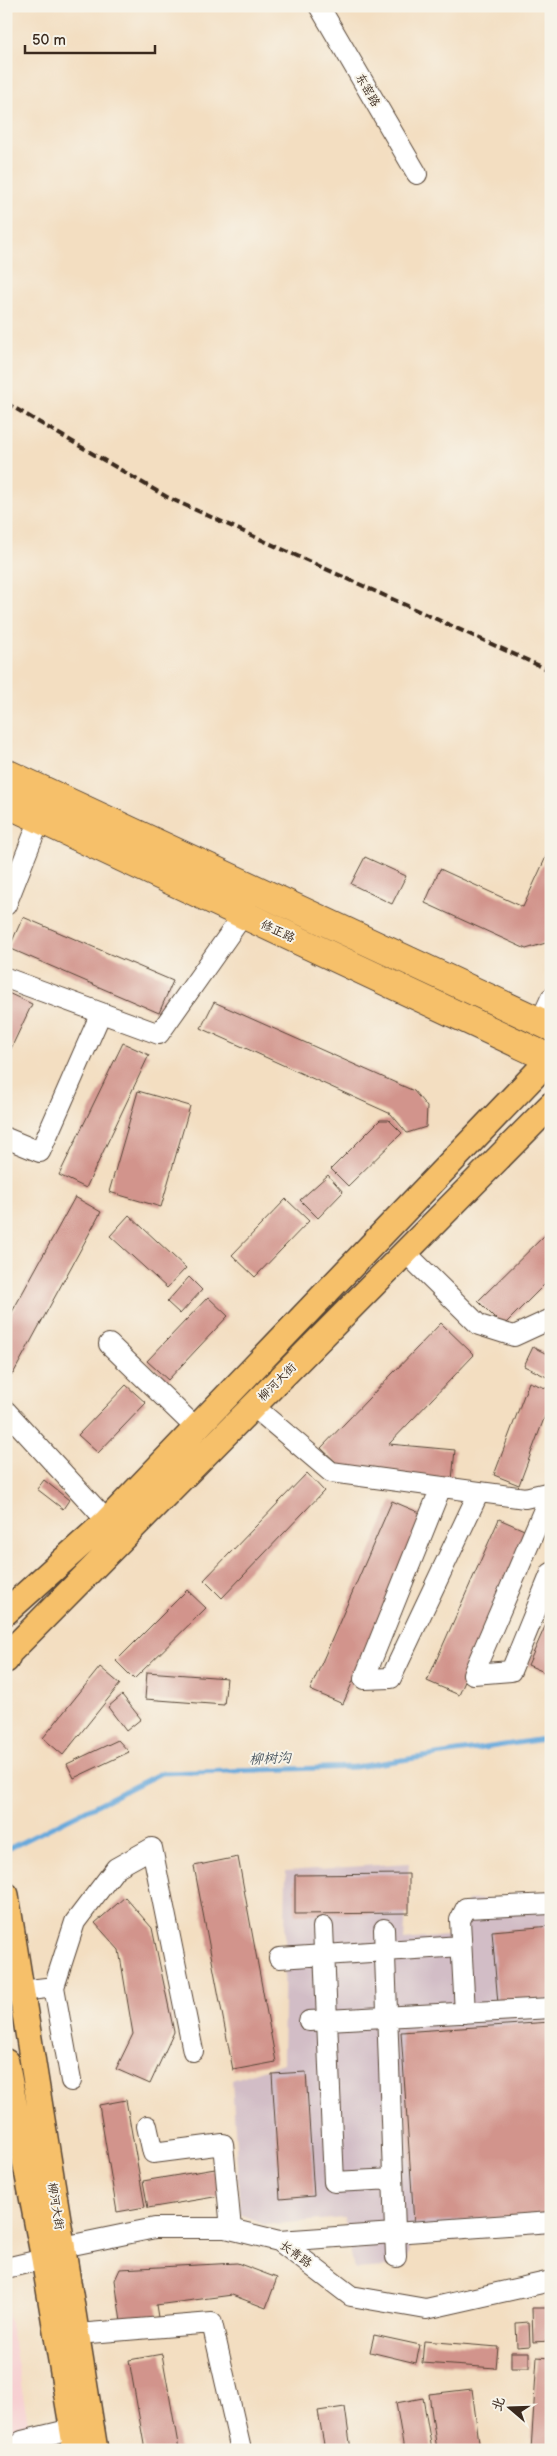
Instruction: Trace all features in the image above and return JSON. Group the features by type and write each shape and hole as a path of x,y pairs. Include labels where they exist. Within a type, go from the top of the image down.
{"highway":[{"path":"6,773 547,1016"},
{"name":"修正路","path":"6,803 550,1058"}],"main road":[{"name":"柳河大街","path":"6,1612 107,1521 550,1058"},
{"name":"柳河大街","path":"6,1660 10,1653 551,1105"},
{"name":"柳河大街","path":"6,1895 22,1991 74,2440"},
{"name":"柳河大街","path":"6,2062 53,2253 76,2334 95,2450"}],"street":[{"name":"东窑路","path":"319,6 417,174"},
{"path":"6,905 40,819"},
{"path":"6,978 159,1034 243,915"},
{"path":"6,1138 40,1152 101,1013"},
{"path":"405,1252 479,1324 514,1336 551,1319"},
{"path":"109,1344 196,1429"},
{"path":"253,1406 331,1472 525,1498 551,1493"},
{"path":"6,1411 107,1521"},
{"path":"441,1487 364,1679 391,1678 479,1492"},
{"path":"551,1493 473,1674 511,1671 551,1573"},
{"path":"71,2081 54,1987 75,1922 116,1868 152,1848 193,2051"},
{"path":"465,2012 460,1920 466,1908 551,1904"},
{"path":"323,1928 324,1955 318,2020 334,2182 393,2179"},
{"path":"384,1928 396,2257"},
{"path":"280,1958 461,1946"},
{"path":"22,1991 54,1987"},
{"path":"318,2020 551,2008"},
{"path":"147,2126 153,2153 222,2144 230,2229"},
{"path":"280,2241 551,2222"},
{"name":"长青路","path":"6,2268 53,2253 155,2228 230,2229 280,2241 351,2296 426,2309 551,2281"},
{"path":"76,2334 212,2323 241,2450"},
{"path":"22,2440 74,2440"}],"shaded area":[{"path":"409,1863 404,1940 447,1936 469,1900 551,1896 551,2232 411,2244 406,2266 354,2269 344,2218 265,2225 240,2214 232,2080 283,2063 286,1871"},
{"path":"6,2301 33,2450 6,2450"}],"building":[{"path":"551,846 549,942 526,949 425,903 440,869 523,907"},
{"path":"365,857 406,876 392,904 351,884"},
{"path":"23,917 173,981 159,1013 9,948"},
{"path":"6,992 32,1004 6,1059"},
{"path":"214,1002 414,1091 427,1107 426,1127 407,1133 391,1114 201,1028"},
{"path":"123,1043 149,1055 86,1188 59,1175"},
{"path":"138,1091 190,1106 161,1207 109,1192"},
{"path":"380,1120 389,1120 402,1133 348,1186 331,1169"},
{"path":"328,1175 343,1192 318,1218 300,1200"},
{"path":"75,1197 101,1212 13,1374 6,1371 6,1323"},
{"path":"286,1199 309,1221 255,1277 232,1255"},
{"path":"129,1215 186,1268 167,1288 110,1236"},
{"path":"551,1229 551,1278 503,1326 478,1301"},
{"path":"189,1277 202,1290 180,1314 167,1302"},
{"path":"208,1297 228,1316 168,1380 147,1361"},
{"path":"441,1323 474,1355 389,1444 455,1450 452,1480 343,1469 321,1448"},
{"path":"533,1347 551,1356 551,1379 524,1366"},
{"path":"529,1382 551,1390 551,1400 519,1485 494,1475"},
{"path":"126,1385 146,1403 98,1453 78,1435"},
{"path":"307,1473 324,1491 222,1598 204,1580"},
{"path":"44,1480 69,1500 63,1509 37,1489"},
{"path":"392,1501 425,1515 343,1704 310,1690"},
{"path":"499,1519 531,1533 459,1695 427,1681"},
{"path":"187,1590 206,1608 134,1679 116,1661"},
{"path":"551,1613 551,1675 528,1665"},
{"path":"100,1667 120,1684 63,1755 43,1738"},
{"path":"147,1672 227,1678 224,1705 145,1699"},
{"path":"122,1695 141,1719 126,1731 108,1707"},
{"path":"118,1740 129,1752 74,1778 67,1764"},
{"path":"238,1857 276,2062 233,2070 194,1866"},
{"path":"409,1874 409,1913 295,1914 295,1875"},
{"path":"125,1897 152,1928 174,2032 150,2084 116,2069 133,2034 119,1950 95,1923"},
{"path":"551,1926 551,1999 498,2004 492,1931"},
{"path":"551,2022 551,2214 414,2223 401,2032"},
{"path":"306,2072 314,2196 280,2199 272,2074"},
{"path":"126,2100 145,2207 117,2212 99,2105"},
{"path":"221,2168 226,2195 148,2208 143,2181"},
{"path":"237,2263 277,2278 266,2308 232,2295 156,2305 158,2317 121,2322 115,2280 120,2269"},
{"path":"532,2308 551,2308 551,2341 533,2342"},
{"path":"529,2322 530,2346 517,2347 516,2323"},
{"path":"374,2335 420,2345 416,2363 370,2352"},
{"path":"424,2341 498,2347 496,2368 422,2363"},
{"path":"511,2352 529,2352 529,2368 511,2368"},
{"path":"162,2354 179,2450 145,2450 129,2360"},
{"path":"537,2357 551,2358 551,2450 531,2450"},
{"path":"472,2389 480,2450 437,2450 429,2394"},
{"path":"423,2398 432,2450 404,2450 396,2403"},
{"path":"345,2407 351,2450 325,2450 318,2411"}],"waterway":[{"name":"柳树沟","path":"6,1850 161,1773 355,1767 551,1738"}],"railway":[{"path":"6,403 167,497 551,671"}]}
